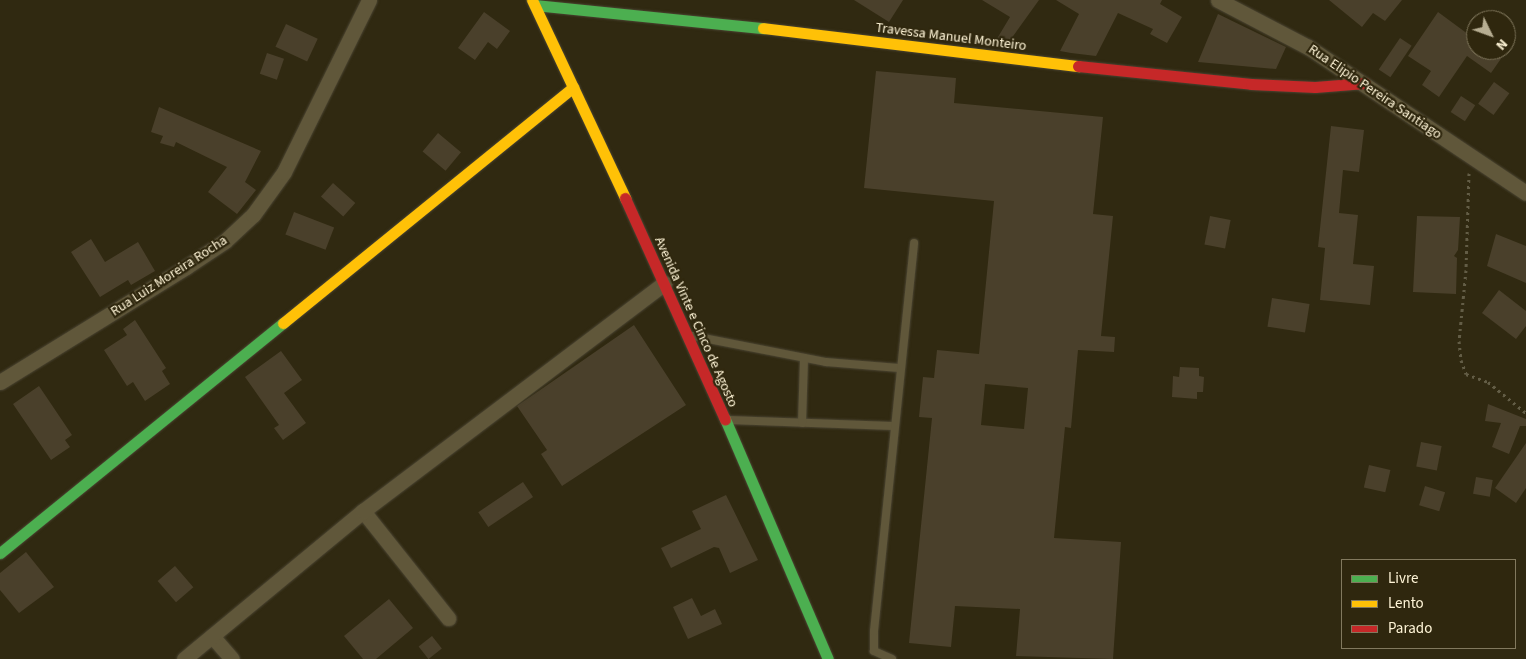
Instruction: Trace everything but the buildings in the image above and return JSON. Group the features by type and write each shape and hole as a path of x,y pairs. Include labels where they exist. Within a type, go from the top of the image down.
{"street":[{"name":"Rua Luiz Moreira Rocha","path":"0,382 194,262 225,241 252,215 284,172 369,0"},
{"name":"Rua Elipio Pereira Santiago","path":"1218,0 1308,47 1365,83 1469,156 1526,193"},
{"name":"Travessa Manuel Monteiro","path":"533,3 721,23 978,56 1250,84 1316,87 1365,83"},
{"name":"Avenida Vinte e Cinco de Agosto","path":"533,3 689,335 828,659"},
{"path":"0,553 573,87"},
{"path":"184,659 363,511 664,283"},
{"path":"363,511 448,618"},
{"path":"212,636 232,659"}],"lane":[{"path":"892,659 874,651 874,632 886,525 893,426 914,243"},
{"path":"689,335 804,358 899,368"},
{"path":"802,423 804,358"},
{"path":"724,420 893,426"}],"path":[{"path":"1469,156 1466,270 1459,341 1461,360 1466,374 1488,382 1526,414"}],"traffic: fast":[{"path":"535,5 763,28"},
{"path":"0,553 283,323"},
{"path":"725,419 828,659"}],"traffic: slow":[{"path":"532,0 625,198"},
{"path":"763,28 1078,66"},
{"path":"283,323 573,87"}],"traffic: jam":[{"path":"1078,66 1251,84 1315,87 1365,83"},
{"path":"625,198 725,419"}]}
